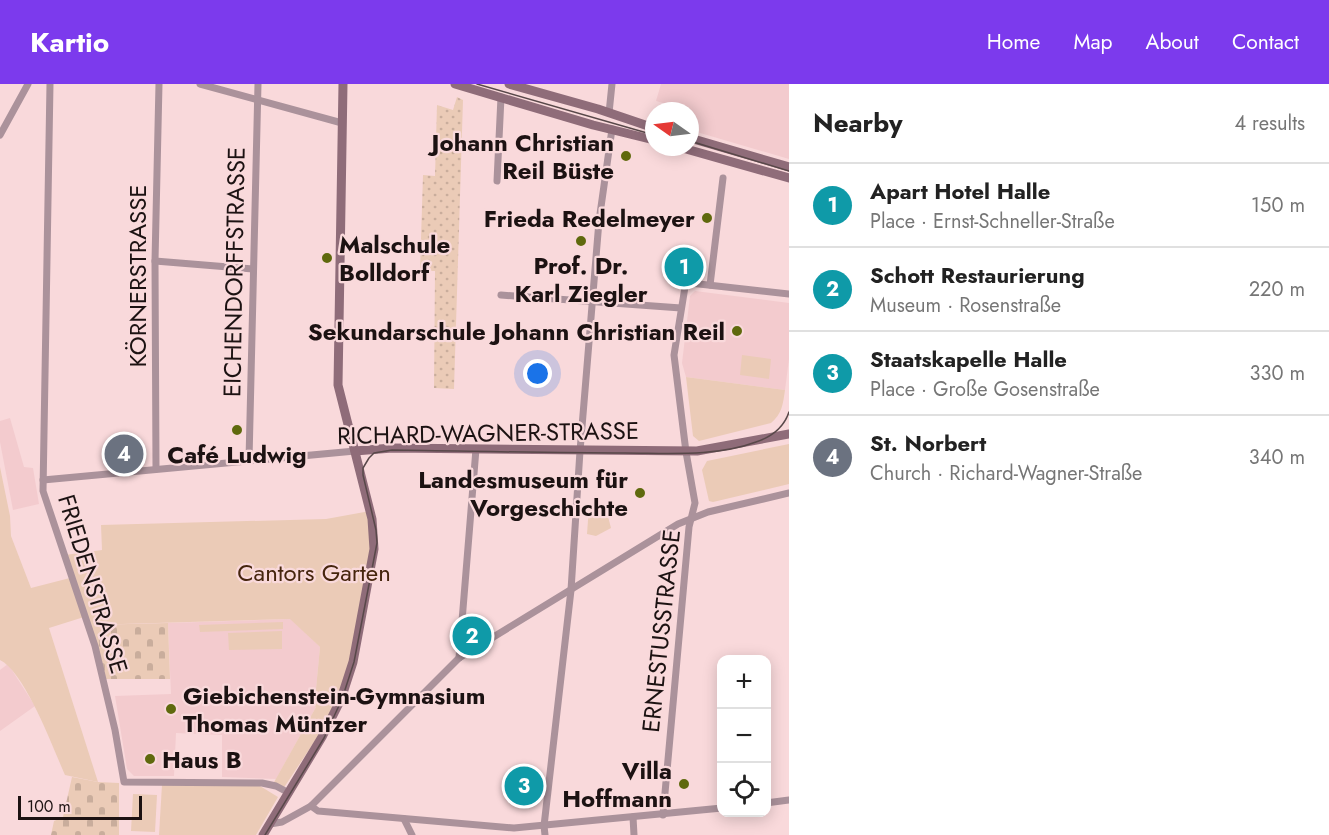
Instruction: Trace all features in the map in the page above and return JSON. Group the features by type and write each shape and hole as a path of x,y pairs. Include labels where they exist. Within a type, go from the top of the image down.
{"street":[{"path":"0,135 28,84"},
{"name":"FRIEDENSTRASSE","path":"50,84 43,491 95,646 115,730 124,782 262,783 276,786 289,793"},
{"name":"KÖRNERSTRASSE","path":"156,469 155,261 159,84"},
{"path":"200,84 342,123"},
{"name":"EICHENDORFFSTRASSE","path":"249,460 258,84"},
{"path":"263,835 332,718 353,662 375,542 372,519 338,385 343,84"},
{"path":"455,84 645,138"},
{"path":"513,84 645,125"},
{"path":"609,113 612,84"},
{"path":"496,181 501,97"},
{"path":"545,835 544,826 571,590 599,221 612,129"},
{"path":"699,141 789,168"},
{"path":"699,152 789,178"},
{"path":"723,178 710,285 789,294"},
{"path":"155,261 253,269"},
{"name":"ERNESTUSSTRASSE","path":"663,815 691,518 695,503 674,355 687,284 710,285"},
{"path":"501,294 681,308"},
{"name":"RICHARD-WAGNER-STRASSE","path":"43,480 384,448 710,450 789,434"},
{"path":"459,658 476,449"},
{"path":"270,824 282,822 311,806 459,658 691,518 789,493"},
{"path":"771,802 789,800"},
{"path":"311,806 318,811 514,828 717,809"},
{"path":"633,817 634,835"},
{"path":"404,819 412,835"}],"shaded area":[{"path":"661,84 789,84 789,159 699,133 699,102 656,101"},
{"name":"Sekundarschule Johann Christian Reil","path":"695,291 789,303 789,359 785,390 686,377 682,363 690,296"},
{"path":"10,418 24,467 33,468 39,504 13,510 0,442 0,421"},
{"name":"Giebichenstein-Gymnasium Thomas Müntzer","path":"291,619 320,647 316,689 311,704 316,707 276,779 222,777 222,735 176,733 174,776 134,776 127,769 115,696 171,694 168,623"},
{"path":"8,664 35,706 0,731 0,670"}],"green space":[{"path":"457,97 463,100 454,389 434,388 435,271 420,271 423,175 435,176 437,105 453,110"},
{"path":"742,355 771,359 769,379 740,375"},
{"path":"686,377 785,390 781,408 778,416 771,423 699,441 693,436"},
{"path":"789,444 789,484 713,502 709,501 702,470 707,461"},
{"path":"0,467 10,516 11,536 31,588 70,578 84,617 49,628 98,782 65,775 46,730 19,679 0,660"},
{"path":"605,505 611,528 596,536 587,534 589,507"},
{"name":"Cantors Garten","path":"370,511 372,542 351,661 330,718 283,789 273,784 316,707 311,704 316,689 320,647 290,619 89,625 65,555 102,550 101,525 326,519"},
{"path":"283,622 283,629 200,632 199,625"},
{"path":"168,623 170,679 105,679 90,625"},
{"path":"282,631 282,649 229,650 228,633"},
{"path":"72,777 119,783 119,835 51,835 54,821 63,817"},
{"path":"162,785 260,786 278,797 256,835 159,835"},
{"path":"133,794 157,795 155,832 131,831"}],"tram line":[{"path":"477,84 645,132"},
{"path":"699,144 789,171"},
{"path":"265,835 324,738 342,699 354,662 377,543 363,475 363,468 374,453 392,450 708,452 741,447 767,437 780,427 789,412"}],"place":[{"name":"Johann Christian Reil Büste","path":"626,156"},
{"name":"Frieda Redelmeyer","path":"707,218"},
{"name":"Prof. Dr. Karl Ziegler","path":"581,241"},
{"name":"Malschule Bolldorf","path":"327,258"},
{"name":"Apart Hotel Halle","path":"684,267"},
{"name":"Sekundarschule Johann Christian Reil","path":"737,331"},
{"name":"Café Ludwig","path":"237,430"},
{"name":"St. Norbert","path":"124,454"},
{"name":"Landesmuseum für Vorgeschichte","path":"640,493"},
{"name":"Schott Restaurierung","path":"472,636"},
{"name":"Giebichenstein-Gymnasium Thomas Müntzer","path":"171,709"},
{"name":"Haus B","path":"150,759"},
{"name":"Villa Hoffmann","path":"684,784"},
{"name":"Staatskapelle Halle","path":"524,786"}]}
